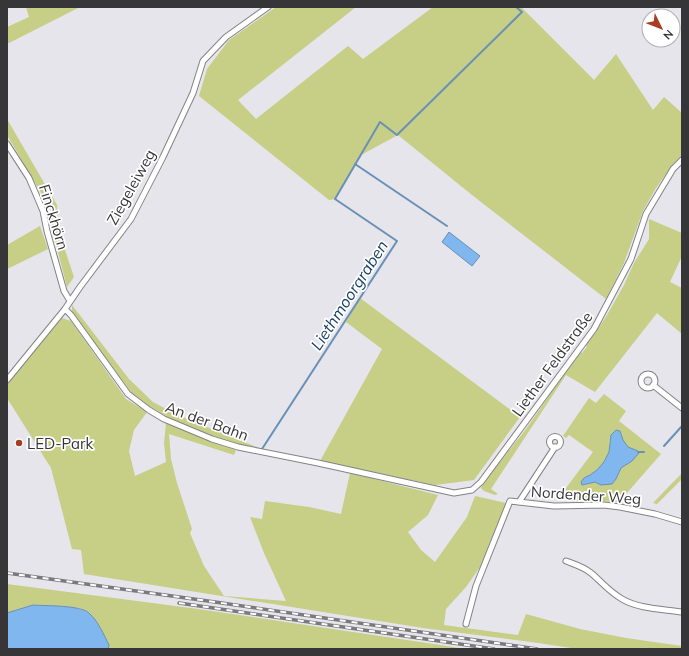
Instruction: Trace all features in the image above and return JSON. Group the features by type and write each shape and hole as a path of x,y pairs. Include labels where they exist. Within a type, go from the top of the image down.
{"street":[{"name":"Ziegeleiweg","path":"7,380 65,309 131,219 193,93 203,61 226,37 268,7"},
{"name":"Finckhörn","path":"7,144 29,178 43,211 47,231 64,291 70,301"},
{"name":"Liether Feldstraße","path":"318,463 454,493 472,490 481,482 594,329 631,259 646,214 673,169 682,160"},
{"name":"An der Bahn","path":"65,309 71,315 128,394 149,410 164,419 212,439 238,447 318,463"},
{"path":"653,385 682,408"},
{"path":"520,502 555,447"},
{"name":"Nordender Weg","path":"466,624 476,586 510,501 554,506 604,505 655,514 682,522"},
{"path":"566,561 590,572 610,591 632,604 648,608 682,612"}],"green space":[{"path":"26,7 80,7 7,44 7,27 29,17"},
{"path":"276,7 356,7 238,100 256,119 348,46 363,59 433,7 521,7 594,80 616,54 653,110 664,97 682,113 682,155 673,164 656,188 643,211 624,263 606,299 472,195 398,135 361,155 335,199 329,200 199,96 207,69 229,40"},
{"path":"7,119 57,205 59,232 74,277 67,287 53,233 51,210 7,135"},
{"path":"649,219 682,233 682,256 670,282 682,288 682,334 657,313 595,392 566,375 491,489 498,494 495,495 484,491 481,488 482,484 520,437 573,362 587,347 585,345 607,315 624,285 634,263 649,239"},
{"path":"40,226 48,249 7,269 7,245"},
{"path":"360,298 520,417 474,480 435,485 320,461 382,349 346,322"},
{"path":"72,305 129,379 153,402 216,431 262,449 212,439 168,417 132,393 72,312"},
{"path":"62,318 71,321 126,399 147,412 134,430 129,451 135,476 166,462 164,443 166,423 236,450 234,455 169,434 171,459 192,529 190,533 204,566 224,596 286,601 264,553 250,517 262,519 265,501 309,507 341,514 350,473 438,495 428,515 408,532 421,550 435,562 467,517 475,496 506,503 480,567 466,587 446,609 444,625 518,635 526,614 580,629 626,638 682,646 682,649 578,649 423,628 84,574 81,550 72,549 51,468 7,398 7,384"},
{"path":"604,394 626,411 619,421 661,454 619,502 557,500 593,452 569,435 566,438 563,436 589,398 596,403","holes":["623,440 628,447 638,451 632,461 621,468 616,479 601,485 595,482 586,484 584,478 596,470 606,460 610,441"]},
{"path":"682,473 682,479 657,504 653,503"},
{"path":"7,584 198,609 467,649 108,649 109,645 100,627 89,612 79,608 33,605 7,613"}],"water":[{"path":"449,232 480,256 472,266 442,242"},
{"path":"616,430 620,431 623,440 628,447 638,451 639,453 632,461 621,468 612,484 601,485 595,482 582,485 581,482 584,478 597,470 604,462 609,452 611,435"},
{"path":"33,605 71,607 85,610 98,624 109,645 108,649 7,649 7,613"}],"waterway":[{"name":"Liethmoorgraben","path":"262,449 397,241 335,199 380,122 397,135 522,12 516,7"},
{"path":"355,164 447,226"},
{"path":"664,446 682,426"},
{"path":"638,452 644,452"}],"railway":[{"path":"7,573 537,649"},
{"path":"179,603 494,649"}],"place":[{"name":"LED-Park","path":"19,443"}]}
